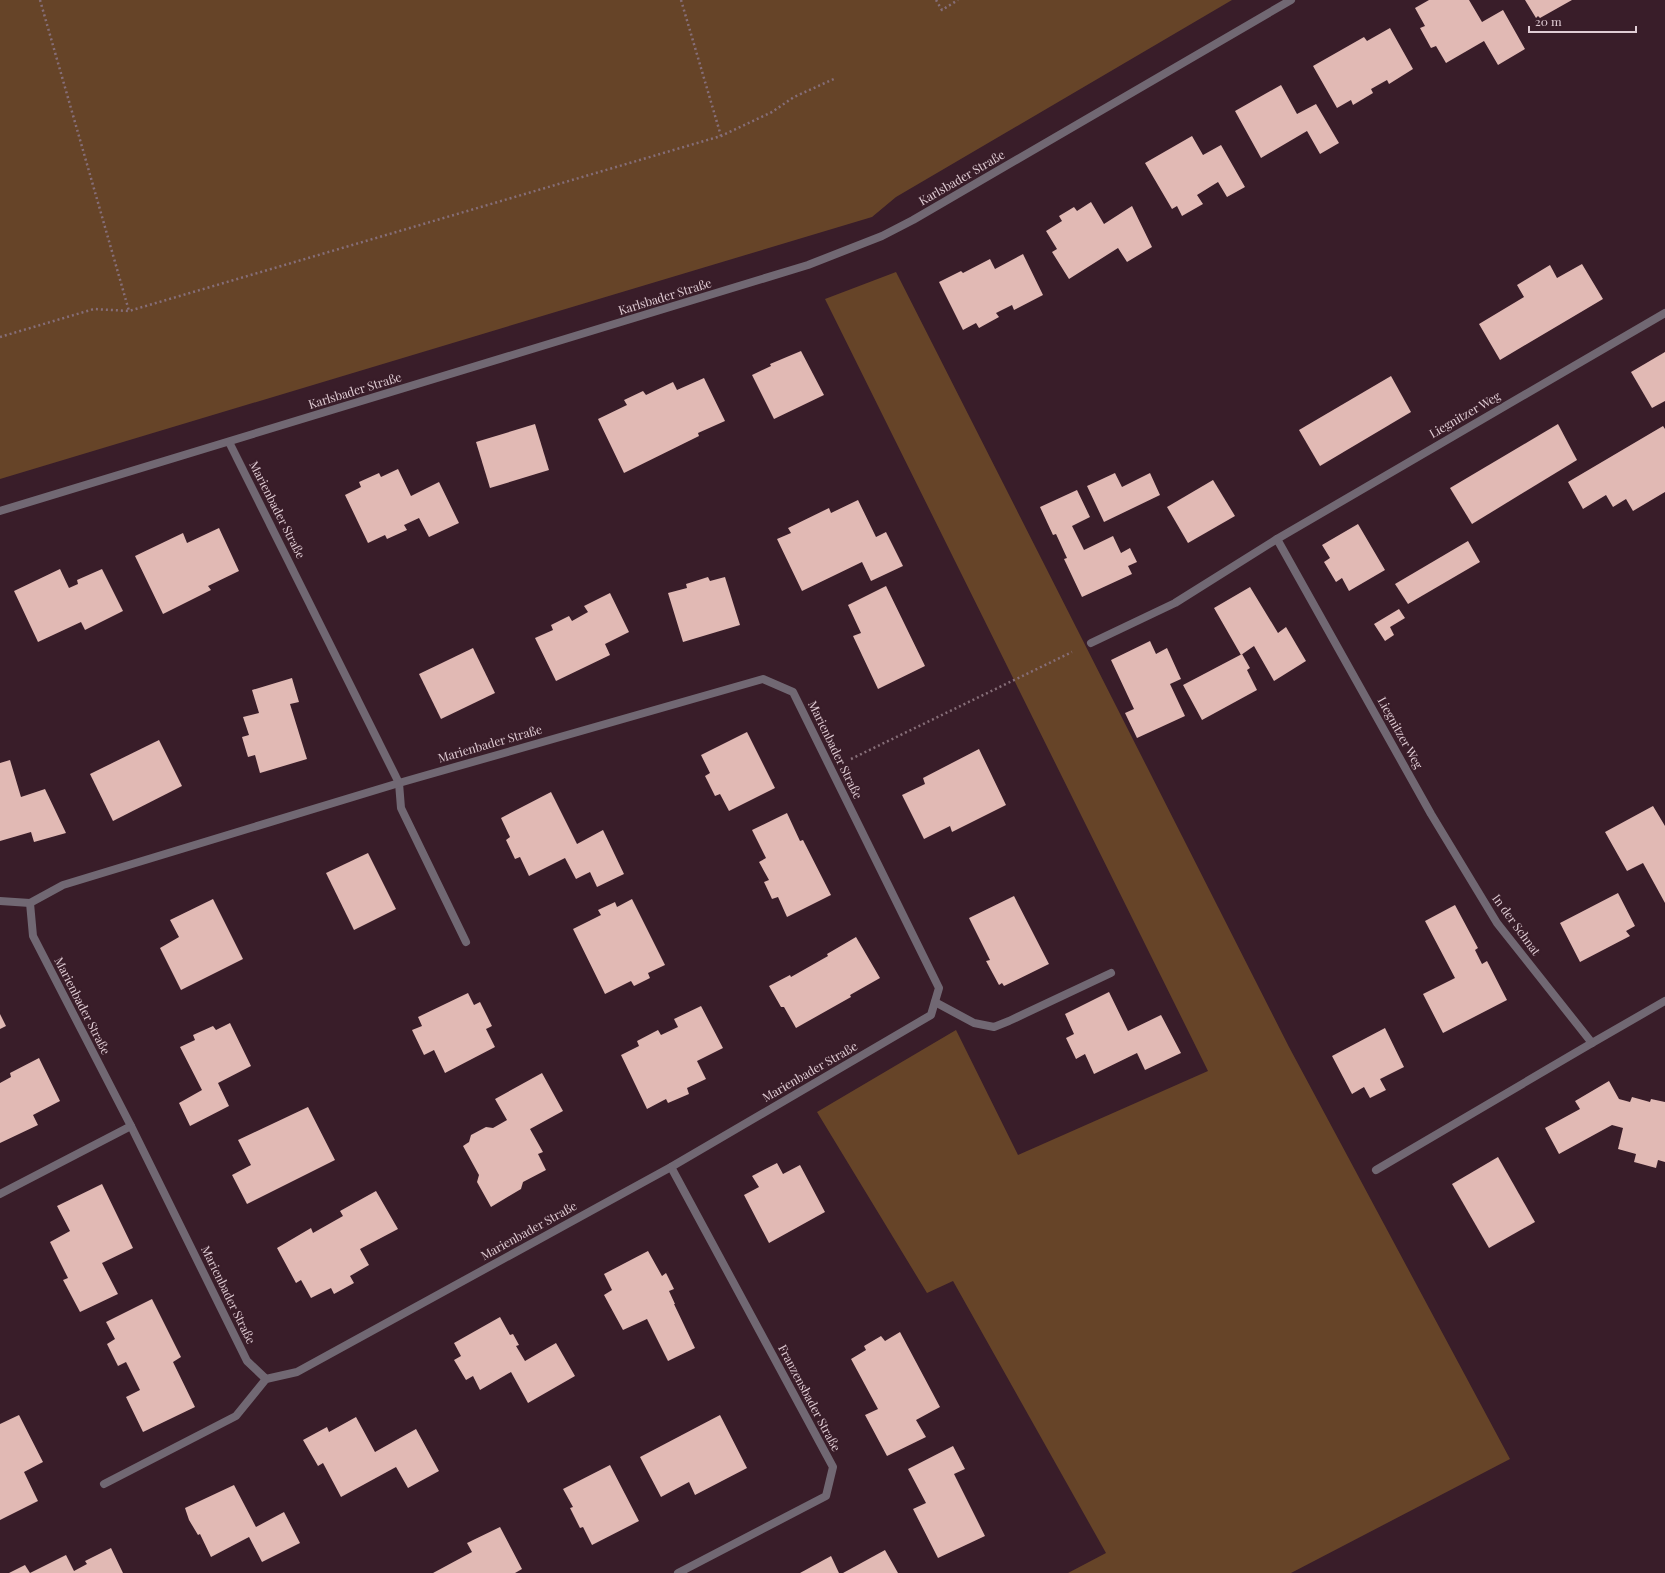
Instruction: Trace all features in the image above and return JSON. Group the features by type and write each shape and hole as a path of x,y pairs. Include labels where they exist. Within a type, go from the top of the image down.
{"street":[{"name":"Karlsbader Straße","path":"0,511 800,268 877,238 913,220 1291,0"},
{"name":"Liegnitzer Weg","path":"1091,643 1176,603 1277,539 1665,313"},
{"name":"Marienbader Straße","path":"229,442 398,783"},
{"name":"Liegnitzer Weg","path":"1277,539 1431,814"},
{"name":"Marienbader Straße","path":"763,679 793,692 939,988 931,1015 671,1167 297,1372 266,1379 248,1360 131,1126 33,936 30,903 63,885 398,783 763,679"},
{"path":"398,783 401,808 466,942"},
{"name":"In der Schnat","path":"1431,814 1497,923 1592,1043"},
{"path":"0,901 30,903"},
{"path":"935,1002 974,1023 994,1027 1111,973"},
{"path":"1376,1170 1665,1001"},
{"path":"0,1194 131,1126"},
{"name":"Franzensbader Straße","path":"671,1167 833,1467 826,1496 678,1573"},
{"path":"104,1484 236,1416 266,1379"}],"path":[{"path":"40,0 130,311"},
{"path":"681,0 721,136"},
{"path":"936,0 942,10 958,0"},
{"path":"0,338 94,310 130,311 721,136 772,112 794,97 836,78"},
{"path":"831,769 1091,643"}],"shaded area":[{"path":"0,0 1232,0 896,197 872,217 0,479"},
{"path":"896,272 1289,1047 1510,1459 1291,1573 1068,1573 1106,1553 953,1281 927,1293 817,1112 956,1030 1018,1155 1208,1071 825,299"}],"building":[{"path":"1429,0 1469,0 1482,22 1503,10 1525,49 1498,65 1484,41 1446,63 1436,46 1431,48 1420,28 1425,26 1415,8"},
{"path":"1525,0 1572,0 1540,18 1538,16 1536,18"},
{"path":"1390,28 1413,69 1389,84 1387,80 1371,89 1373,93 1353,105 1351,100 1337,108 1313,66 1364,37 1367,41"},
{"path":"1281,85 1297,114 1316,104 1339,143 1320,154 1307,131 1261,158 1235,111"},
{"path":"1192,136 1203,155 1221,145 1245,187 1227,197 1218,182 1197,195 1203,204 1182,216 1177,206 1172,209 1145,163"},
{"path":"1091,202 1104,224 1132,206 1152,247 1127,262 1118,248 1069,279 1052,252 1057,249 1046,231 1062,221 1059,216 1074,207 1077,211"},
{"path":"1023,254 1043,295 1014,310 1012,305 996,313 999,317 979,328 976,323 963,330 939,282 961,271 963,273 990,259 995,269"},
{"path":"1582,264 1603,299 1500,360 1479,324 1524,297 1517,285 1550,265 1557,278"},
{"path":"801,351 824,395 774,419 752,375 771,366 770,364"},
{"path":"1665,352 1665,401 1652,408 1631,372"},
{"path":"1391,376 1411,412 1320,466 1299,430"},
{"path":"704,378 725,421 698,433 699,436 624,473 598,419 627,405 624,400 643,391 646,395 673,382 677,390"},
{"path":"535,424 549,470 490,488 476,442"},
{"path":"1558,424 1577,460 1472,524 1450,488"},
{"path":"1663,426 1665,429 1665,492 1633,511 1626,499 1613,507 1606,495 1583,509 1568,482"},
{"path":"398,469 411,496 439,482 459,523 429,537 419,518 404,525 407,530 387,539 385,535 368,543 345,495 361,487 359,482 379,473 381,477"},
{"path":"1115,473 1122,487 1150,473 1160,495 1104,522 1087,486"},
{"path":"1213,480 1235,516 1188,543 1167,507"},
{"path":"1077,490 1090,517 1072,526 1084,550 1113,536 1121,553 1130,548 1137,562 1128,566 1132,574 1082,597 1064,559 1067,558 1056,534 1053,535 1040,507"},
{"path":"858,500 876,537 886,532 903,566 871,581 862,562 802,591 777,539 791,533 788,528 829,508 831,513"},
{"path":"1358,524 1385,570 1349,591 1342,578 1336,582 1324,562 1330,558 1322,545"},
{"path":"219,528 239,571 208,586 211,590 163,614 135,556 183,533 187,543"},
{"path":"1468,541 1480,562 1408,604 1395,584"},
{"path":"60,569 69,588 78,584 77,580 102,569 123,611 85,630 81,622 38,642 14,591"},
{"path":"708,577 710,581 725,577 740,625 683,642 668,593 687,588 686,584"},
{"path":"886,586 925,666 878,689 853,636 861,633 848,605"},
{"path":"1250,587 1278,633 1286,627 1306,661 1274,681 1254,646 1241,655 1214,608"},
{"path":"610,593 629,632 605,644 610,655 556,681 535,638 553,630 551,625 569,616 572,621 588,612 584,606"},
{"path":"1399,609 1405,618 1390,627 1394,635 1385,641 1374,624"},
{"path":"1150,641 1156,654 1167,648 1181,679 1170,684 1185,716 1137,738 1125,713 1134,709 1111,660"},
{"path":"473,648 495,693 441,719 419,674"},
{"path":"1242,654 1250,668 1247,670 1257,690 1202,720 1183,685"},
{"path":"292,678 299,702 290,704 307,759 260,773 255,755 248,757 242,737 249,735 243,717 259,713 252,690"},
{"path":"747,732 775,788 729,811 720,794 715,796 705,776 710,773 701,755"},
{"path":"159,740 182,786 113,821 90,774"},
{"path":"979,749 1006,805 952,832 950,826 924,839 902,795 925,784 923,778"},
{"path":"10,760 21,797 45,789 66,833 34,842 31,832 0,841 0,763"},
{"path":"551,792 577,844 603,830 624,874 597,887 590,872 576,879 565,858 529,876 520,857 515,859 506,840 510,837 501,818"},
{"path":"1653,806 1665,826 1665,903 1643,863 1627,871 1605,832"},
{"path":"787,813 800,841 803,840 831,895 787,917 778,897 772,899 764,882 769,880 759,862 766,858 752,830"},
{"path":"368,853 396,909 354,930 326,873"},
{"path":"1618,893 1635,926 1626,931 1630,936 1580,962 1560,923"},
{"path":"1014,896 1049,964 1004,986 1002,983 999,985 986,961 990,960 969,918"},
{"path":"213,899 243,959 181,990 160,948 179,937 170,920"},
{"path":"632,899 665,965 648,973 650,978 634,986 631,981 605,994 573,929 601,915 598,910 615,902 617,907"},
{"path":"1455,905 1478,948 1475,950 1482,964 1487,961 1507,1000 1443,1033 1423,994 1455,978 1425,921"},
{"path":"856,937 880,978 850,995 851,997 796,1028 784,1007 781,1007 769,986 790,975 791,977 828,956 827,954"},
{"path":"1109,992 1128,1031 1161,1015 1181,1053 1145,1070 1137,1053 1094,1074 1085,1054 1076,1059 1066,1038 1074,1034 1065,1014"},
{"path":"468,993 474,1005 480,1002 492,1026 486,1029 495,1047 445,1073 434,1050 424,1055 412,1030 422,1026 418,1017"},
{"path":"701,1006 723,1048 697,1061 706,1079 687,1088 689,1094 668,1103 666,1099 647,1109 621,1055 639,1046 637,1041 658,1030 661,1035 678,1027 674,1019"},
{"path":"0,1014 6,1026 0,1029"},
{"path":"230,1023 251,1066 218,1083 229,1106 190,1126 179,1103 202,1090 180,1047 195,1040 193,1035 213,1026 216,1030"},
{"path":"1385,1028 1404,1067 1380,1079 1386,1090 1370,1098 1364,1087 1352,1094 1332,1056"},
{"path":"39,1058 60,1101 33,1115 38,1125 0,1143 0,1083 11,1077 10,1073"},
{"path":"542,1073 563,1111 530,1129 543,1152 538,1154 546,1170 523,1182 521,1189 491,1207 477,1182 479,1175 463,1146 469,1142 471,1135 486,1127 493,1128 507,1120 495,1099"},
{"path":"1609,1081 1619,1099 1630,1102 1632,1097 1650,1102 1651,1099 1665,1102 1665,1162 1658,1160 1656,1168 1634,1162 1636,1154 1618,1149 1623,1128 1612,1125 1559,1154 1545,1128 1580,1109 1575,1101"},
{"path":"308,1107 335,1160 247,1204 232,1175 251,1165 238,1140"},
{"path":"1498,1157 1535,1222 1489,1248 1452,1184"},
{"path":"777,1163 783,1174 800,1165 825,1212 769,1243 744,1195 759,1187 752,1176"},
{"path":"102,1184 133,1248 102,1263 118,1294 80,1312 63,1280 68,1278 50,1242 70,1231 57,1206"},
{"path":"376,1191 398,1229 360,1249 369,1265 350,1276 354,1283 334,1294 331,1288 311,1298 301,1280 296,1283 277,1248 311,1228 313,1233 343,1216 340,1211"},
{"path":"648,1251 662,1276 666,1273 674,1289 669,1291 695,1348 668,1361 647,1319 623,1330 604,1295 612,1290 604,1274"},
{"path":"152,1299 181,1357 173,1362 195,1407 143,1432 126,1397 140,1390 126,1362 118,1366 107,1344 115,1339 106,1322"},
{"path":"500,1317 510,1335 513,1334 519,1345 516,1346 525,1361 556,1343 575,1376 528,1403 511,1372 480,1390 473,1376 466,1380 454,1360 461,1356 454,1343"},
{"path":"900,1332 940,1407 916,1420 926,1437 887,1456 865,1415 878,1409 851,1359 866,1350 864,1346 881,1336 885,1341"},
{"path":"19,1415 43,1462 24,1472 38,1501 0,1520 0,1424"},
{"path":"720,1415 747,1468 695,1495 689,1482 661,1497 640,1457"},
{"path":"356,1417 375,1452 416,1429 439,1471 408,1488 396,1467 341,1497 323,1463 318,1466 303,1440 327,1427 329,1432"},
{"path":"953,1446 965,1469 954,1474 985,1536 938,1558 913,1509 926,1503 908,1469"},
{"path":"610,1465 639,1521 592,1545 583,1527 580,1528 570,1508 573,1507 563,1489"},
{"path":"234,1485 256,1527 284,1512 300,1543 262,1562 249,1537 211,1557 200,1534 198,1535 189,1520 185,1508"},
{"path":"500,1527 522,1569 515,1573 433,1573 472,1552 467,1543"},
{"path":"111,1548 123,1573 30,1573 66,1555 74,1571 87,1564 85,1561"},
{"path":"885,1550 898,1573 843,1573"},
{"path":"831,1556 839,1573 800,1573"},
{"path":"25,1565 30,1573 9,1573"}]}
